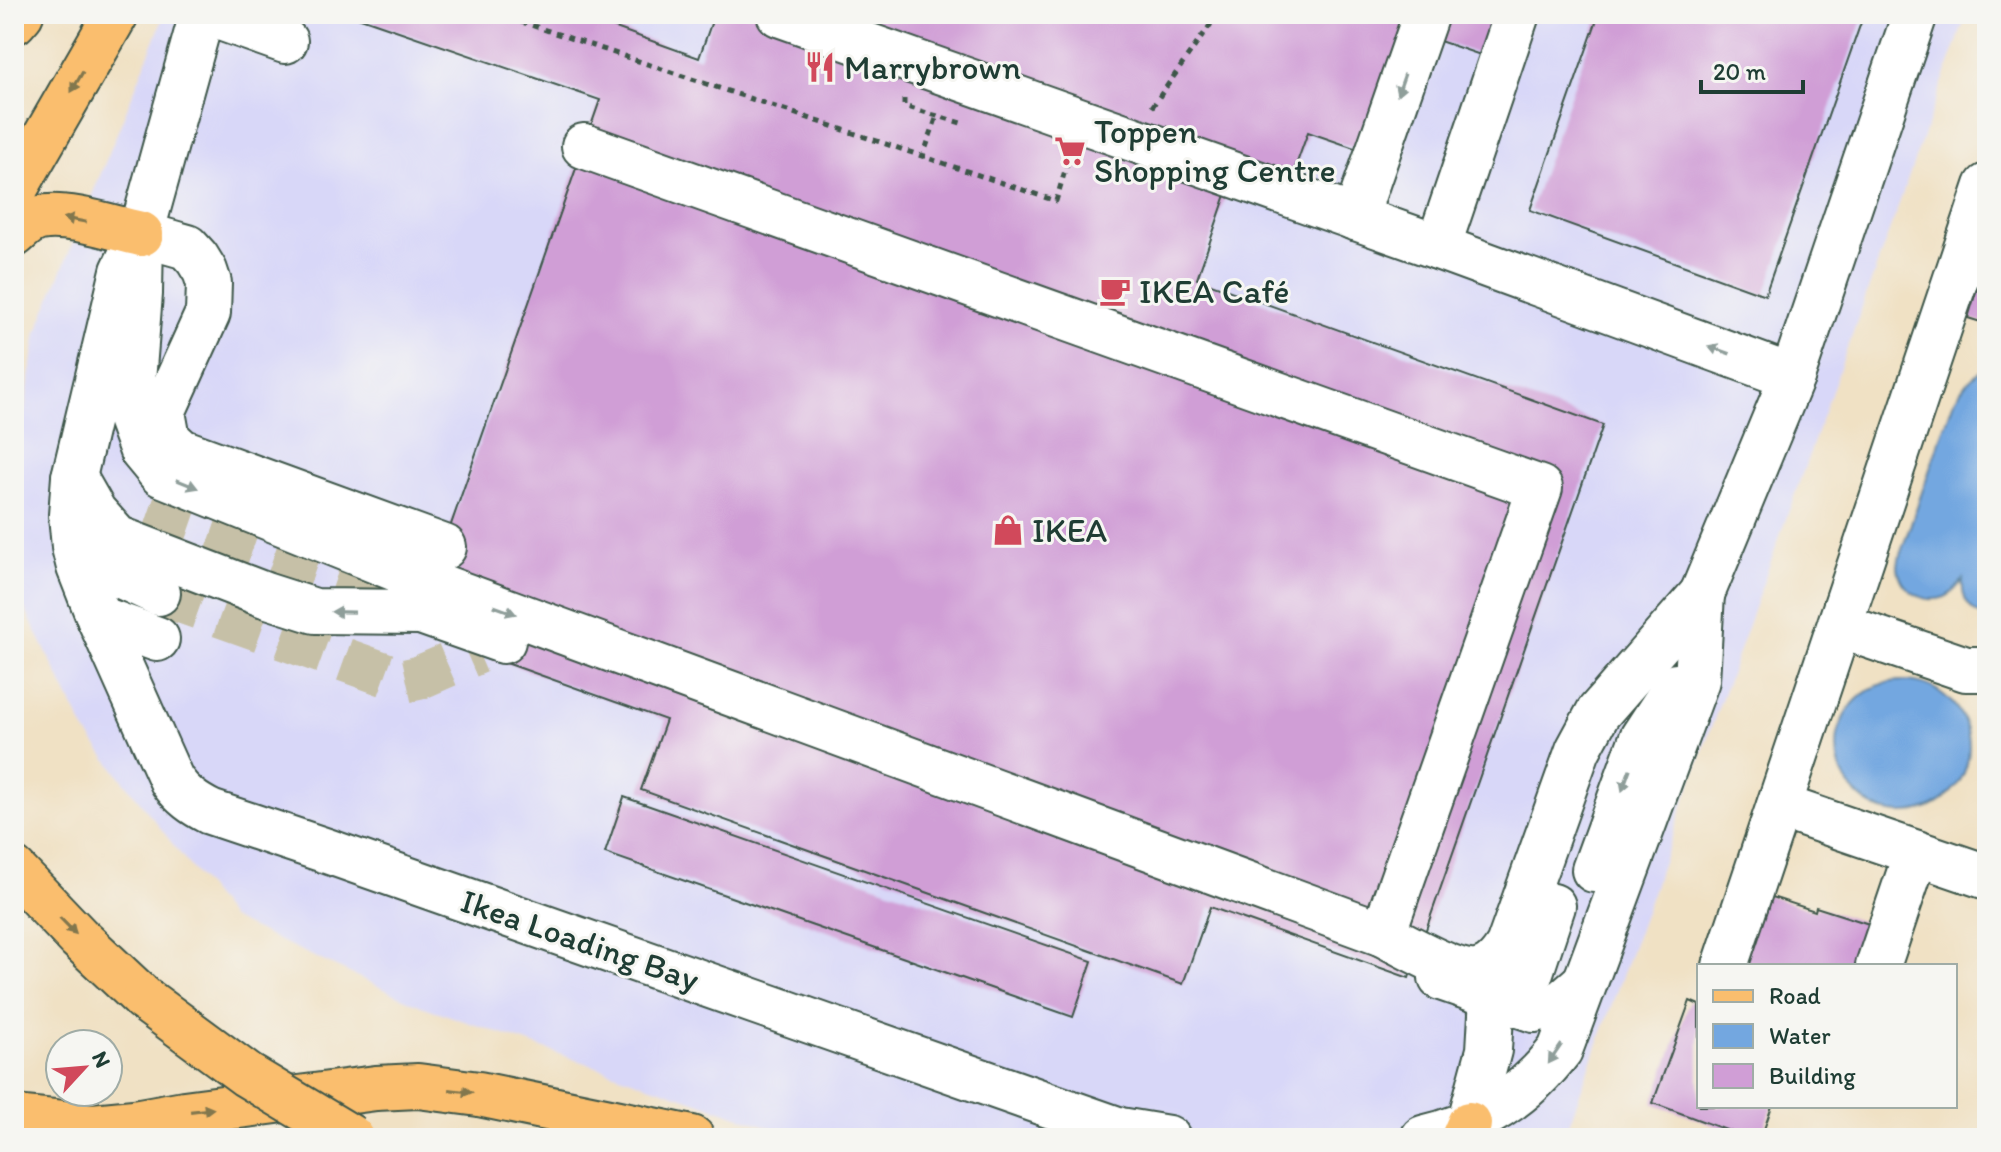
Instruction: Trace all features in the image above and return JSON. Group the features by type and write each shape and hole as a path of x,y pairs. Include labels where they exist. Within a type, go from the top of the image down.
{"main road":[{"path":"14,22 21,14"},
{"path":"14,191 116,14"},
{"path":"14,235 39,218 58,217 141,234"},
{"path":"14,870 79,938 144,999 247,1075 352,1138"},
{"path":"14,1118 93,1126 376,1088 418,1086 479,1094 692,1138"}],"street":[{"path":"202,14 141,234 140,294 130,418 142,451 161,474 446,588 1401,944 1459,972 1474,973 1489,968 1501,959 1508,946 1578,750 1598,713 1702,594"},
{"path":"209,14 285,41"},
{"path":"779,14 1438,247 1792,377"},
{"path":"1355,218 1426,14"},
{"path":"1438,247 1517,14"},
{"path":"1536,994 1601,762 1630,711 1670,653 1702,594 1792,377 1915,14"},
{"path":"584,146 1540,488 1401,944"},
{"path":"1726,964 1840,626 1978,242 1987,186"},
{"path":"141,234 187,247 205,271 209,283 208,313 163,412 168,439 181,451 211,463 444,547"},
{"name":"Ikea Loading Bay","path":"141,234 123,271 74,477 72,531 79,567 99,618 172,781 181,794 210,812 1120,1130 1168,1138"},
{"path":"140,294 102,467 127,509 147,518"},
{"path":"222,440 383,496"},
{"path":"74,477 94,512 117,538 265,595 315,611 421,612 1399,961 1457,985 1536,994"},
{"path":"72,531 87,553 106,569 158,593"},
{"path":"1466,1131 1489,1050 1536,994 1697,680 1702,594"},
{"path":"99,618 157,639"},
{"path":"1840,626 1966,669 1987,669"},
{"path":"1779,806 1987,877"},
{"path":"1879,964 1916,853"},
{"path":"1423,1138 1466,1131 1524,1089 1560,1050 1536,994 1508,946"}],"path":[{"path":"498,14 1056,201 1069,157"},
{"path":"1150,111 1218,14"},
{"path":"923,156 937,116"}],"shaded area":[{"path":"165,14 1967,14 1564,1138 801,1138 421,1006 230,918 86,732 14,587 14,477 37,332"}],"water":[{"path":"1987,367 1987,617 1975,612 1968,603 1963,593 1963,580 1948,596 1929,599 1908,589 1898,567 1953,403 1967,382"},
{"path":"1903,681 1928,686 1950,700 1964,722 1969,747 1964,772 1950,794 1928,808 1903,813 1878,808 1856,794 1842,772 1837,747 1842,722 1856,700 1878,686"}],"building":[{"name":"IKEA","path":"349,14 577,14 699,58 713,18 704,14 1516,14 1501,62 1434,39 1392,161 1308,132 1286,193 1227,192 1197,279 1603,425 1409,978 1210,907 1183,984 641,790 666,720 414,630 600,100"},
{"path":"1599,14 1864,14 1765,295 1530,210"},
{"path":"1979,282 1987,285 1987,324 1968,318"},
{"path":"624,797 1092,961 1073,1017 605,853"},
{"path":"1763,894 1869,924 1856,964 1741,964"},
{"path":"1690,1001 1697,1004 1697,1108 1771,1108 1761,1138 1748,1138 1653,1103"}],"tunnel":[{"path":"147,518 413,609"},
{"path":"158,593 404,681 478,652"}],"place":[{"name":"Marrybrown","path":"820,67"},
{"name":"Toppen Shopping Centre","path":"1070,151"},
{"name":"IKEA Café","path":"1115,291"},
{"name":"IKEA","path":"1008,530"}]}
